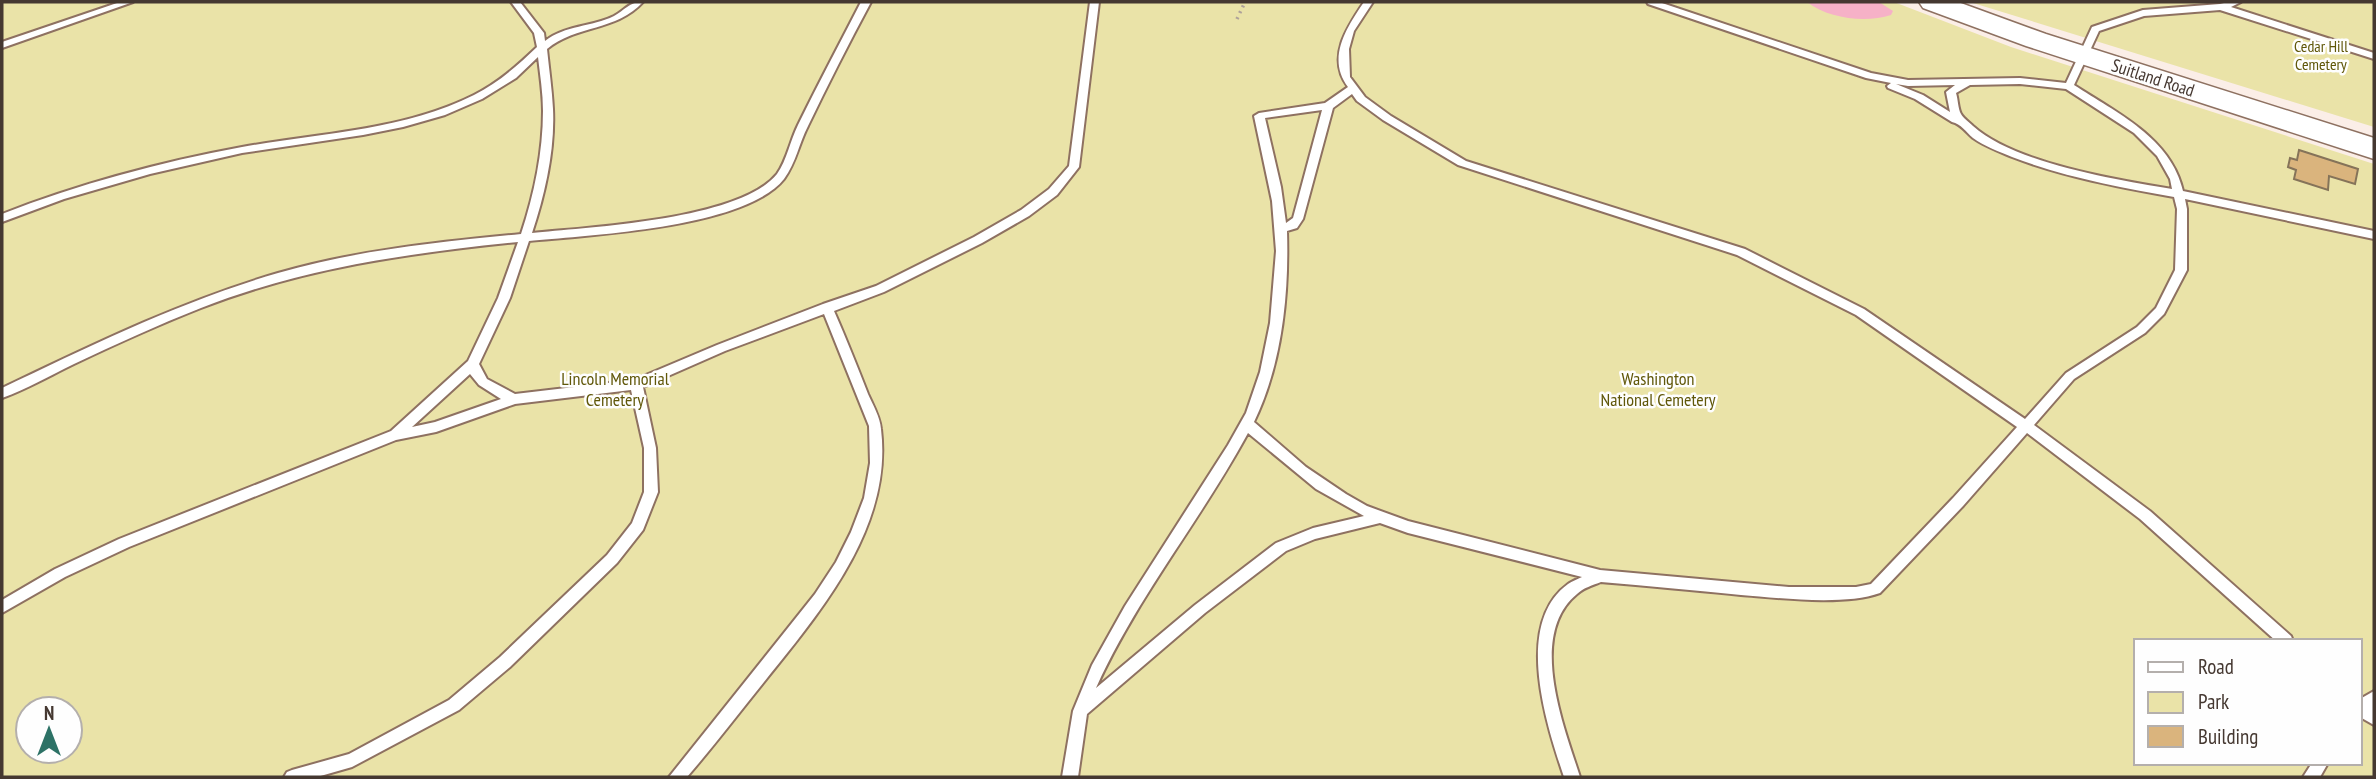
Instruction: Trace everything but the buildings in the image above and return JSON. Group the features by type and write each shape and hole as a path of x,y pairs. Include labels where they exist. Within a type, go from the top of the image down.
{"main road":[{"name":"Suitland Road","path":"1933,2 2084,56 2374,149"}],"lane":[{"path":"2,46 128,2"},
{"path":"395,435 473,364 504,298 535,208 547,140 548,108 539,33 515,2"},
{"path":"2,218 121,176 447,112 505,83 552,37 614,21 638,2"},
{"path":"2,393 156,321 267,280 322,265 398,252 662,222 728,206 765,189 783,173 820,91 866,2"},
{"path":"2,607 60,573 124,542 395,435 436,427 514,399 636,384 827,307 880,289 978,240 1025,213 1066,178 1076,156 1095,2"},
{"path":"1368,2 1349,30 1344,48 1345,77 1361,99 1387,118 1462,163 1741,252 1860,312 2026,426 2145,515 2284,639"},
{"path":"1651,2 1869,76 1919,97 2013,153 2035,162 2109,182 2374,234"},
{"path":"2069,86 2095,29 2143,13 2221,6 2237,2"},
{"path":"2221,6 2374,56"},
{"path":"1246,423 1299,470 1376,519 1600,576 1789,593 1856,593 1875,589 2070,376 2141,330 2160,311 2181,270 2179,194 2161,154 2138,131 2069,86 2020,82 1908,83 1869,76"},
{"path":"1957,121 1949,102 1951,92 1967,83"},
{"path":"1070,777 1080,711 1094,673 1108,645 1246,423 1258,397 1275,324 1281,229 1259,116 1328,106 1352,89"},
{"path":"1281,229 1293,225 1298,219 1328,106"},
{"path":"677,777 820,599 843,563 861,526 878,441 876,426 827,307"},
{"path":"473,364 474,373 483,384 514,399"},
{"path":"292,777 352,761 454,705 505,662 612,559 638,526 651,492 650,448 636,384"},
{"path":"1080,711 1200,609 1281,547 1313,534 1376,519"},
{"path":"1572,777 1554,718 1545,663 1545,629 1551,613 1572,588 1600,576"}],"path":[{"path":"1237,19 1245,2"}],"green space":[{"path":"2,2 1894,2 2011,47 2374,164 2374,777 2,777"},
{"name":"Cedar Hill Cemetery","path":"1970,2 2374,2 2374,127 1973,3"}],"shaded area":[{"path":"1807,2 1879,2 1893,11 1891,15 1870,19 1848,18 1826,12"}],"park label":[{"name":"Lincoln Memorial Cemetery","path":"615,389"},
{"name":"Washington National Cemetery","path":"1658,389"}]}
